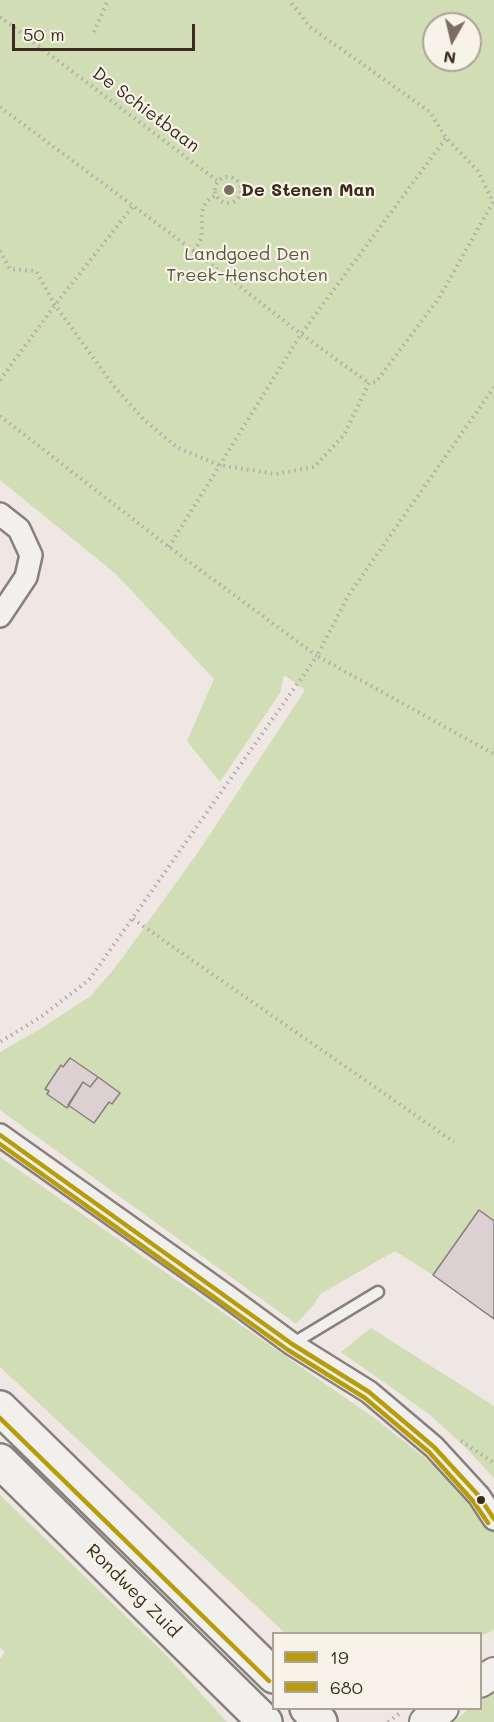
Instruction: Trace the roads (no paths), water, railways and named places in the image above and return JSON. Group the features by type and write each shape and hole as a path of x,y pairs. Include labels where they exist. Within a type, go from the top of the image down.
{"main road":[{"path":"0,1408 272,1675"},
{"name":"Rondweg Zuid","path":"0,1461 265,1722"},
{"path":"309,1710 320,1722"}],"street":[{"path":"0,514 19,529 31,555 26,577 0,616"},
{"path":"0,1135 292,1344 369,1392 434,1446 479,1496 494,1518"}],"lane":[{"path":"292,1344 378,1292"}],"place":[{"name":"De Stenen Man","path":"229,190"}],"park label":[{"name":"Landgoed Den Treek-Henschoten","path":"247,264"}]}
